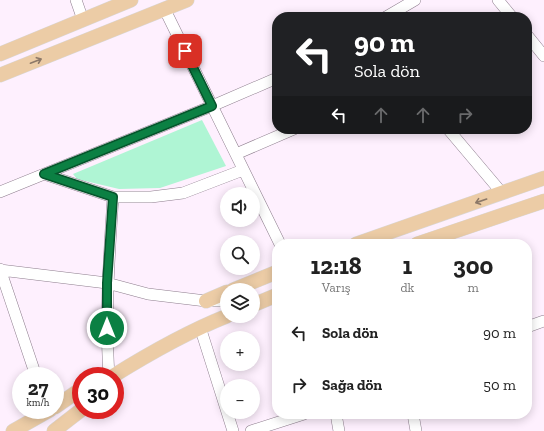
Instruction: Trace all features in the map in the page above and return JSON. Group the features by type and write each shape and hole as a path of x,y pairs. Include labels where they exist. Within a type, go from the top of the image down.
{"main road":[{"path":"0,54 132,0"},
{"path":"0,75 187,0"},
{"path":"371,239 544,178"},
{"path":"432,239 544,201"},
{"path":"250,283 272,274"},
{"path":"206,301 220,295"},
{"path":"124,370 200,327 220,319"},
{"path":"56,430 72,417"},
{"path":"13,431 34,419"}],"street":[{"path":"76,0 83,20"},
{"path":"395,12 415,0"},
{"path":"498,0 508,12"},
{"path":"165,10 278,239"},
{"path":"532,42 544,56"},
{"path":"0,192 272,80"},
{"path":"236,154 282,134"},
{"path":"452,134 502,194"},
{"path":"44,174 113,197 151,197 183,193 244,170"},
{"path":"108,367 107,283 113,197"},
{"path":"33,367 0,270 107,283 148,294 206,301 220,301"},
{"path":"532,325 544,320"},
{"path":"200,327 233,431"},
{"path":"251,431 288,419"},
{"path":"337,419 339,431"},
{"path":"414,419 416,431"}],"green space":[{"path":"202,120 226,166 160,188 119,189 77,179 73,174"}],"route":[{"path":"107,328 107,283 113,197 44,174 212,106 185,51"}]}
